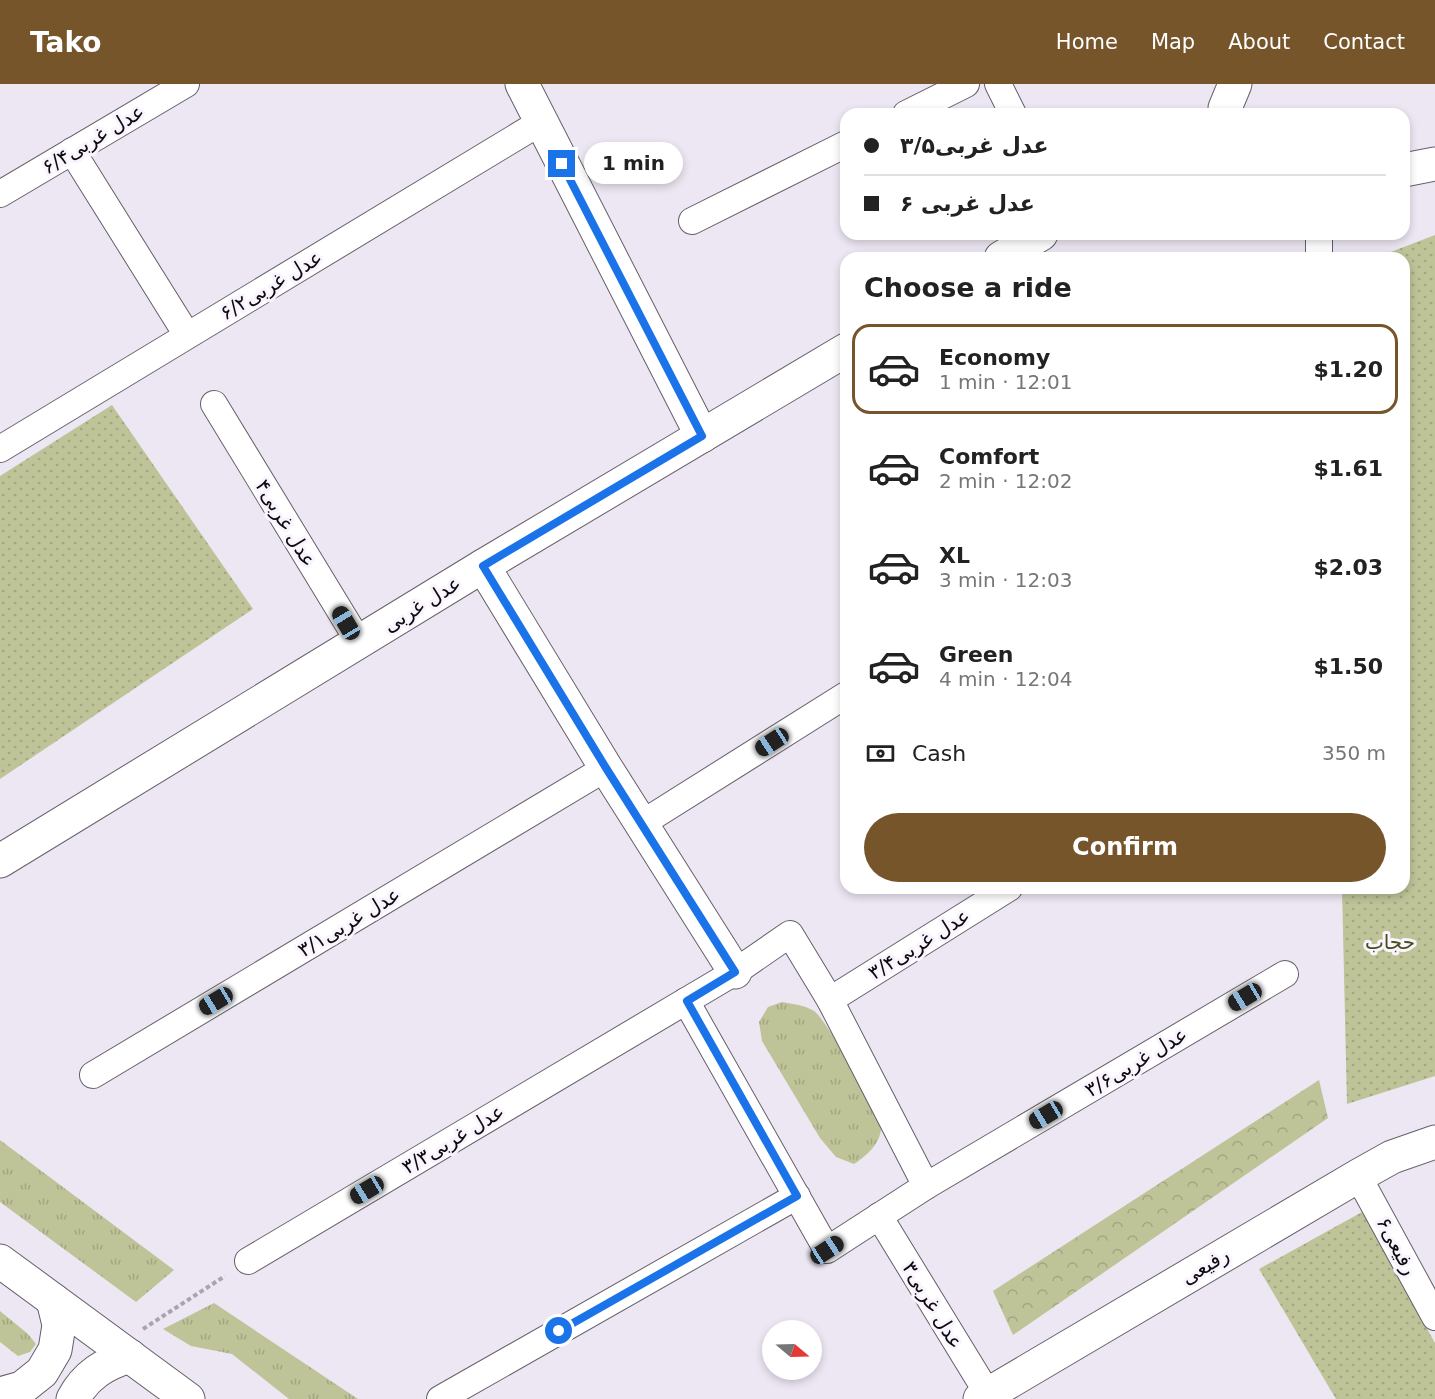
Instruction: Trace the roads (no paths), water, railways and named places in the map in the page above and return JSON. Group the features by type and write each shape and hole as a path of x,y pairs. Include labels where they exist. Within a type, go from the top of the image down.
{"street":[{"name":"۶/۴عدل غربی","path":"0,194 186,84"},
{"path":"522,84 702,436"},
{"path":"918,108 966,84"},
{"path":"998,84 1010,108"},
{"name":"۶/۲عدل غربی","path":"0,449 541,122"},
{"path":"692,221 840,147"},
{"path":"72,151 187,335"},
{"path":"1410,170 1435,164"},
{"path":"1011,252 1031,240"},
{"name":"عدل غربی","path":"0,861 483,566 840,354"},
{"name":"عدل غربی۴","path":"214,404 358,642"},
{"path":"483,566 606,768 735,972"},
{"path":"641,824 840,699"},
{"name":"عدل غربی۳/۱","path":"93,1075 606,768"},
{"name":"عدل غربی۳/۴","path":"830,1000 999,894"},
{"name":"عدل غربی۳/۳","path":"248,1262 735,972 790,934 830,1000"},
{"name":"عدل غربی۳/۶","path":"797,1196 827,1250 926,1186 1285,974"},
{"path":"830,1000 926,1186"},
{"path":"441,1399 797,1196 687,1001"},
{"name":"رفیعی","path":"986,1398 1358,1176 1392,1157 1435,1142"},
{"name":"رفیعی۶","path":"1358,1176 1435,1317"},
{"name":"عدل غربی۳","path":"879,1216 986,1398"},
{"path":"0,1261 188,1399"},
{"path":"4,1399 0,1395 22,1388 42,1372 55,1350 59,1325 53,1300"},
{"path":"72,1399 80,1386 94,1372 124,1351"}],"park label":[{"name":"حجاب","path":"1390,942"}]}
